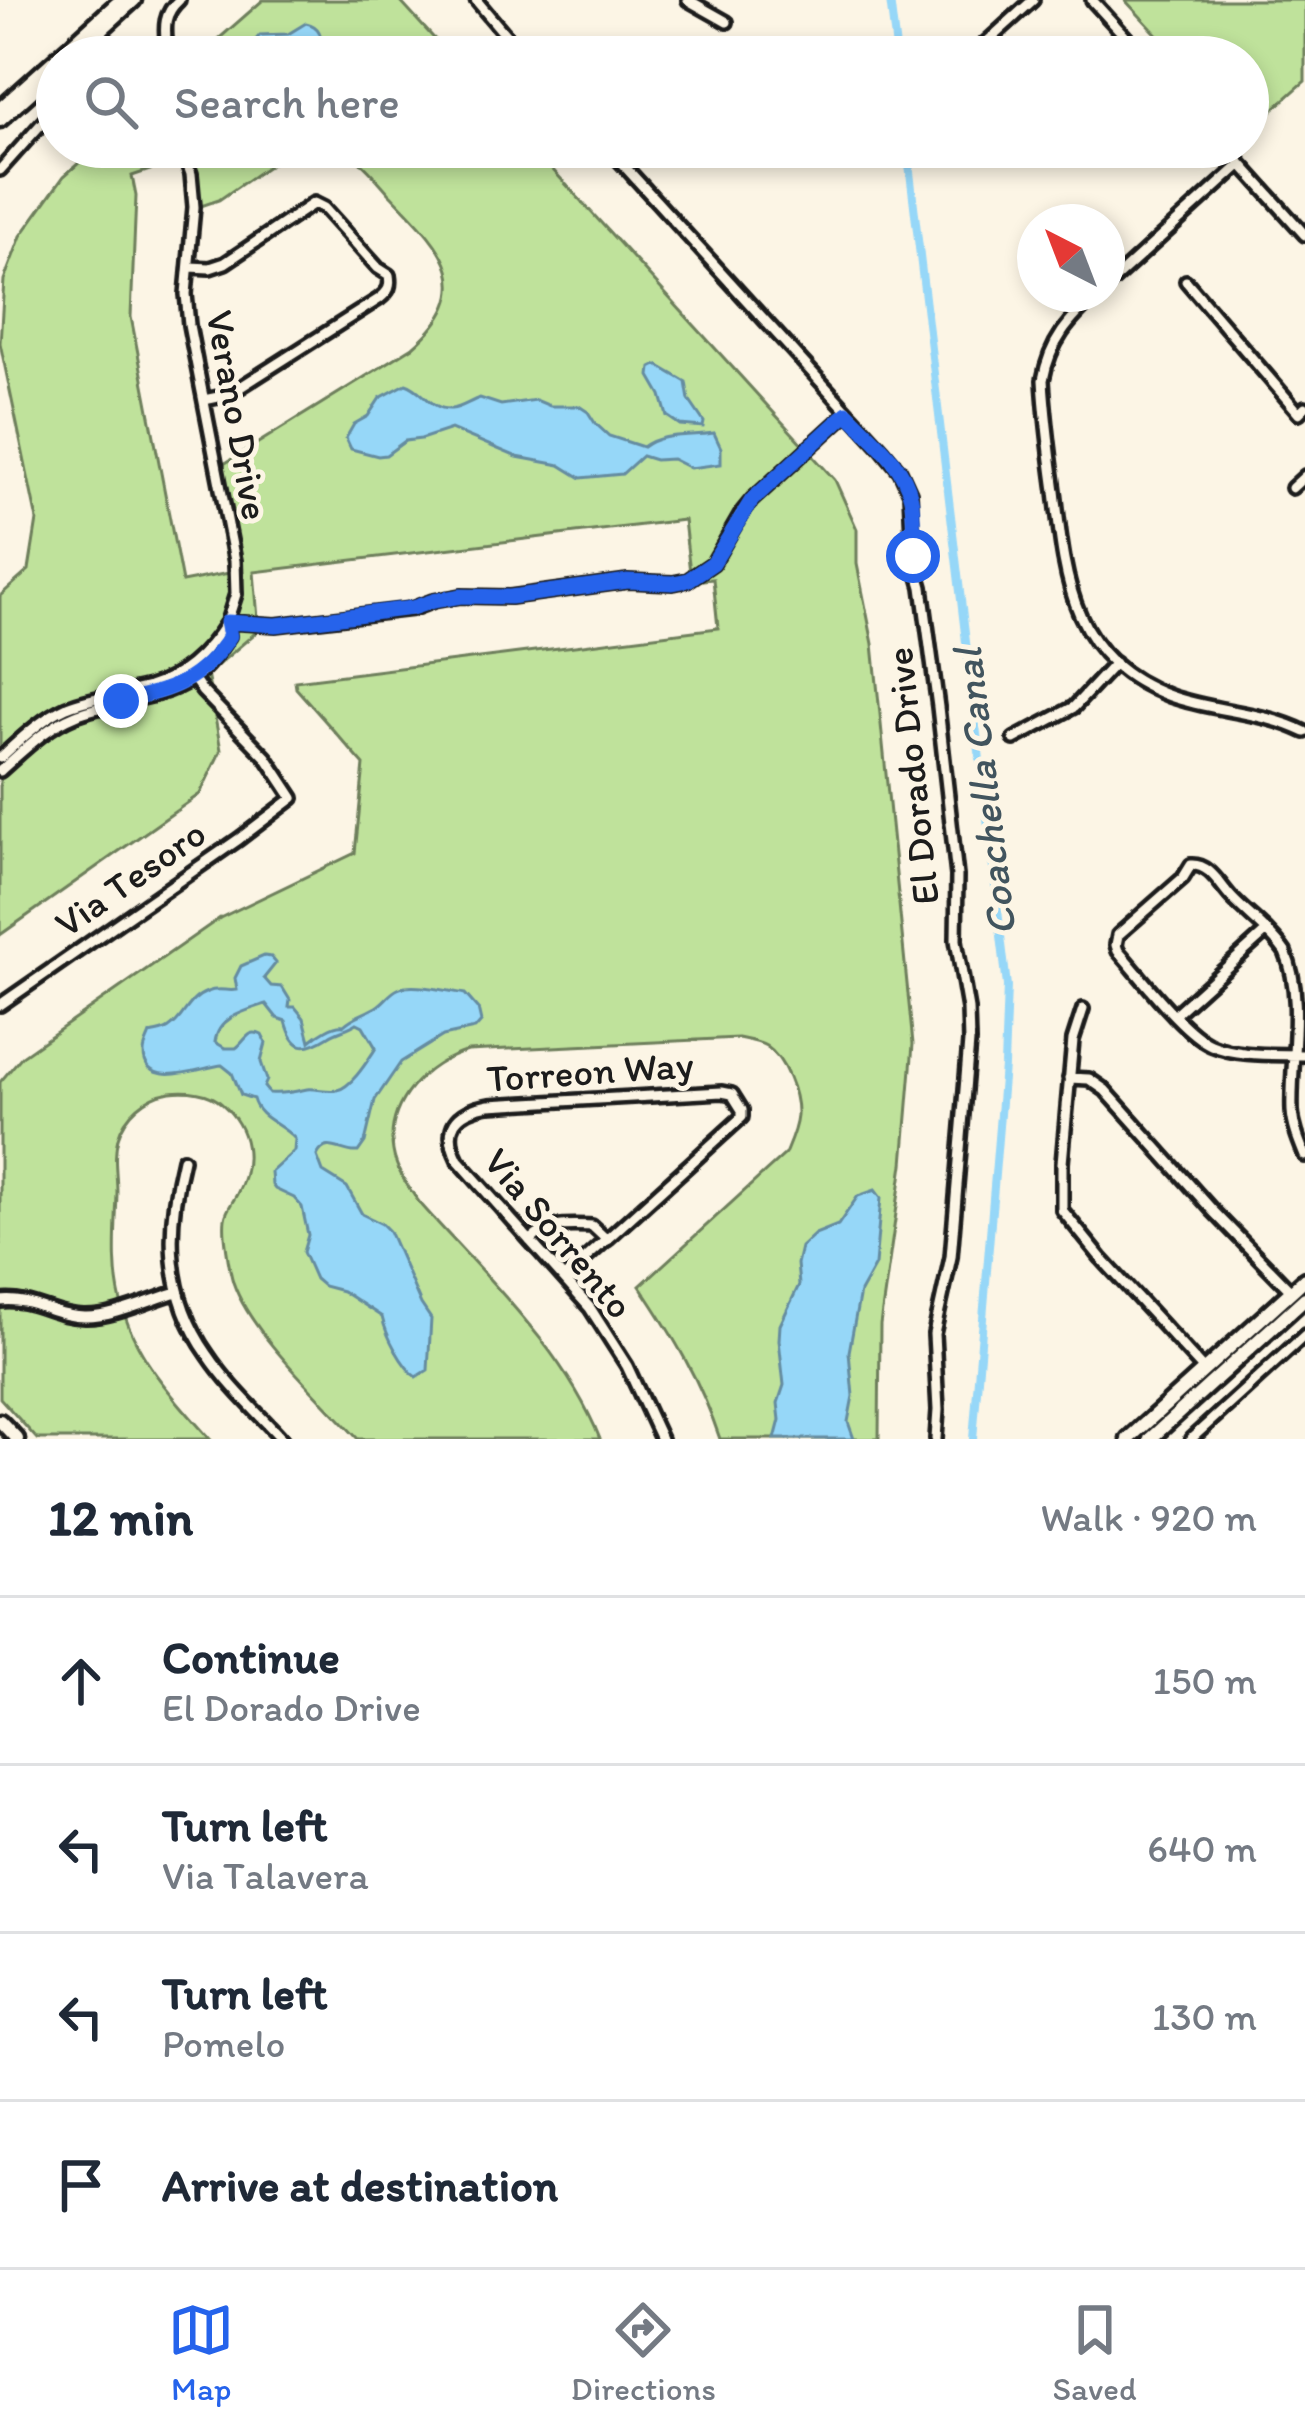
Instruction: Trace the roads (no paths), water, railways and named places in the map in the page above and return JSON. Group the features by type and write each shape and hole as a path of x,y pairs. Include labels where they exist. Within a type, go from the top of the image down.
{"main road":[{"path":"89,36 122,0"},
{"path":"87,36 134,0"},
{"path":"0,109 36,76"},
{"path":"0,121 36,88"},
{"path":"1128,1439 1305,1279"},
{"path":"1260,1339 1271,1319 1295,1297 1292,1291"},
{"path":"1150,1439 1305,1298"},
{"path":"0,1421 16,1439"}],"street":[{"path":"164,36 163,27 179,0"},
{"path":"476,0 506,36"},
{"path":"688,0 727,22"},
{"path":"993,36 1033,0"},
{"path":"1092,0 1125,36"},
{"path":"93,32 96,36"},
{"path":"93,32 98,36"},
{"path":"0,170 36,128"},
{"name":"Verano Drive","path":"189,168 192,190 186,294 235,561 236,594 227,622"},
{"name":"El Dorado Drive","path":"626,168 882,449 910,493 913,556 922,587 957,876 956,940 969,1042 951,1257 934,1334 936,1439"},
{"path":"1125,270 1237,168"},
{"path":"1245,168 1305,235"},
{"path":"190,267 225,263 314,203 389,275 388,292 380,299 228,395 204,400"},
{"path":"1186,281 1303,413"},
{"path":"1080,312 1057,336 1043,380 1063,566 1088,631 1114,663 1140,682 1169,695 1257,715 1305,732"},
{"path":"0,770 49,729 72,717 154,694 190,673 220,651 230,636 227,622 276,625 412,608 461,596 510,597 628,581 688,580 713,563 752,500 847,413"},
{"path":"1292,488 1305,476"},
{"path":"1014,739 1074,707 1114,663"},
{"path":"0,758 34,728 71,706 190,673"},
{"name":"Via Tesoro","path":"0,1004 292,798 266,757 190,673"},
{"path":"1300,1055 1237,1052 1195,1036 1118,951 1116,940 1184,878 1191,865 1203,865 1284,951 1298,999 1300,1055 1292,1112 1305,1156"},
{"path":"1175,1014 1267,931"},
{"path":"1083,1009 1073,1040 1069,1078 1062,1210 1204,1370"},
{"path":"1069,1078 1089,1079 1106,1090 1213,1211 1292,1291"},
{"name":"Torreon Way","path":"452,1128 469,1109 489,1105 732,1094 742,1117 607,1240"},
{"name":"Via Sorrento","path":"452,1128 449,1142 458,1160 590,1308 627,1366 661,1439"},
{"path":"183,1159 171,1234 177,1292 208,1356 282,1439"},
{"path":"530,1241 545,1228 562,1225 592,1226 607,1240 564,1278"},
{"path":"0,1301 18,1299 83,1317 101,1316 177,1292"},
{"path":"1191,1439 1305,1335"}],"water":[{"path":"306,23 320,36 259,36 288,34"},
{"path":"657,365 686,382 703,427 680,425 667,416 650,376"},
{"path":"406,384 432,403 451,409 480,398 501,405 536,400 550,406 579,406 609,436 643,447 668,437 714,433 721,464 690,468 672,459 642,456 622,474 581,478 560,465 517,457 451,429 405,441 386,455 351,449 346,438 354,424 368,416 380,398"},
{"path":"271,957 276,963 264,978 271,986 282,987 289,1007 304,1018 310,1041 404,987 465,994 478,1009 481,1022 475,1029 443,1036 401,1062 375,1100 358,1152 330,1146 317,1156 323,1172 347,1187 362,1214 389,1231 431,1319 428,1370 417,1377 395,1350 382,1317 315,1279 303,1252 308,1235 302,1207 272,1185 271,1172 294,1151 295,1139 260,1111 253,1099 241,1095 232,1073 222,1065 164,1074 147,1065 144,1050 150,1034 174,1024 200,995 237,990 235,978 241,966","holes":["266,1004 286,1021 301,1045 357,1023 376,1048 342,1088 269,1093 264,1087 267,1080 261,1062 266,1043 262,1035 250,1034 236,1048 215,1042 221,1026 241,1013"]},
{"path":"875,1190 881,1198 875,1265 860,1292 849,1352 853,1396 848,1422 854,1439 775,1439 784,1385 780,1325 799,1285 801,1247 815,1234 838,1225 858,1196"}],"waterway":[{"name":"Coachella Canal","path":"890,0 894,36"},
{"name":"Coachella Canal","path":"910,168 1007,986 973,1439"}]}
